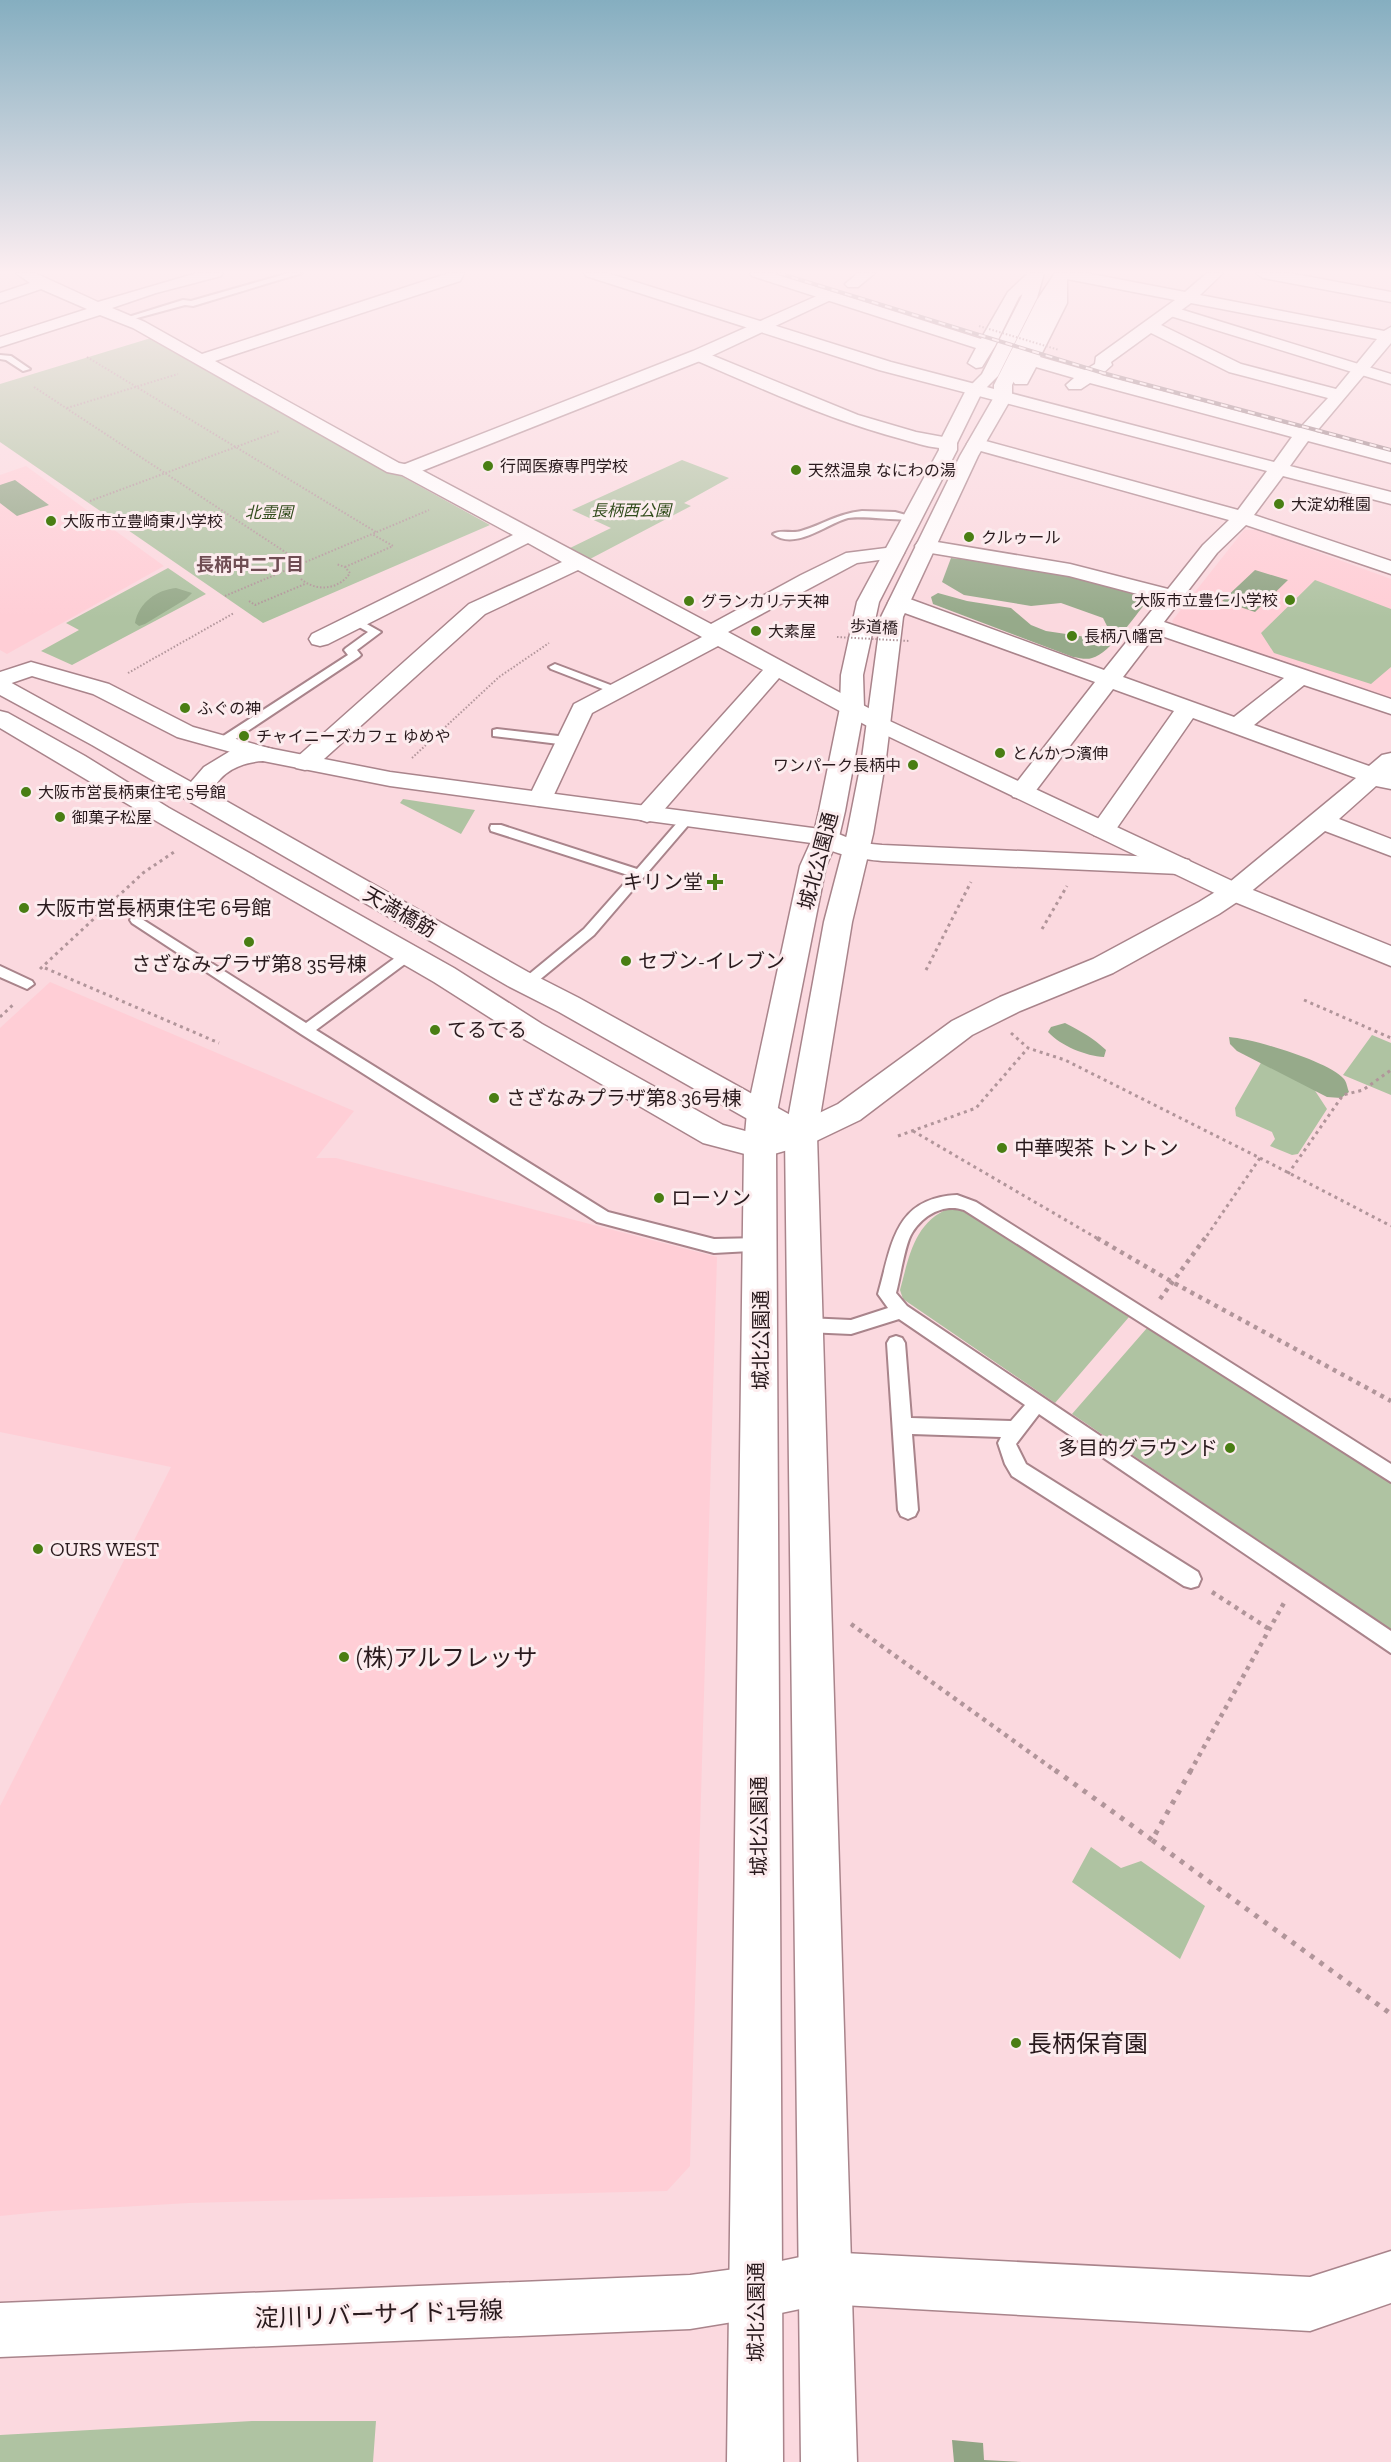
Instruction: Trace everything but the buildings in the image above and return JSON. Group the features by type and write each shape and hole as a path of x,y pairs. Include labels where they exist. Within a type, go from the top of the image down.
{"street":[{"path":"250,388 394,468 407,470 879,723 1234,892 1391,957"},
{"path":"407,470 615,388"},
{"path":"779,388 876,428 910,437 948,443"},
{"path":"967,388 1391,498"},
{"name":"城北公園通","path":"829,2462 801,1134 838,922 856,850 879,723 892,617 976,444 1003,397 1003,388"},
{"path":"1003,397 1017,388"},
{"path":"1045,408 1072,388"},
{"path":"1128,388 1391,457"},
{"path":"1312,388 1340,395"},
{"path":"1022,792 1210,549 1242,518 1303,435 1346,388"},
{"name":"城北公園通","path":"755,2462 760,1146 762,1112 813,866 826,837 852,708 852,675 868,602 948,450 948,443 975,390"},
{"path":"1298,414 1340,424"},
{"path":"976,444 1242,518 1391,568"},
{"path":"320,639 528,535"},
{"path":"925,546 1070,570 1174,597"},
{"path":"540,799 582,710 808,579 853,557 894,553"},
{"path":"305,763 477,609 578,562"},
{"path":"899,603 1111,679 1188,710 1385,773"},
{"path":"1152,625 1391,707"},
{"path":"647,814 777,667"},
{"path":"0,680 31,669 101,689 185,732 263,754 390,779 826,837 856,850 1180,866"},
{"path":"1237,727 1300,677"},
{"name":"天満橋筋","path":"0,686 100,740 527,983 801,1134"},
{"path":"1103,830 1134,783 1188,710"},
{"name":"天満橋筋","path":"0,718 76,760 160,813 408,955 532,1031 714,1135 760,1146"},
{"path":"198,797 203,783 213,772 241,755 263,754"},
{"path":"760,1146 801,1134 849,1112 962,1028 1103,966 1234,892 1385,773"},
{"path":"1322,821 1391,848"},
{"path":"691,1073 740,1085 753,1082 764,1075 774,1058"},
{"name":"淀川リバーサイド1号線","path":"0,2330 679,2302 757,2292 824,2278 1310,2304 1391,2277"}],"lane":[{"path":"778,534 791,537 801,536 835,520 860,514 884,514 912,518"},
{"path":"221,743 355,655 350,650 376,632 356,621"},
{"path":"555,667 617,691"},
{"path":"497,733 567,741"},
{"path":"527,983 589,933 687,819"},
{"path":"496,828 639,874"},
{"path":"137,920 306,1030 603,1217 714,1246 761,1245"},
{"path":"306,1030 408,955"},
{"path":"0,971 27,984"},
{"path":"1391,1473 970,1206 957,1201 939,1202 926,1209 904,1230 887,1294 901,1311 1391,1643"},
{"path":"806,1325 851,1327 901,1311"},
{"path":"896,1343 908,1510"},
{"path":"1037,1403 1015,1429 1007,1443 1014,1464 1019,1470 1191,1579"},
{"path":"902,1426 1015,1429"}],"path":[{"path":"35,388 302,562"},
{"path":"67,408 134,388"},
{"path":"138,388 376,532"},
{"path":"90,501 307,420"},
{"path":"225,596 457,498"},
{"path":"345,567 393,546 372,533"},
{"path":"249,602 255,605 306,584 323,587 342,583 350,573 345,567 336,564"},
{"path":"301,579 306,584"},
{"path":"101,689 234,613"},
{"name":"歩道橋","path":"837,637 910,641"},
{"path":"390,779 500,677 549,643"},
{"path":"0,1017 25,994 27,984 42,967 143,873 177,850"},
{"path":"926,970 983,857"},
{"path":"1042,929 1067,887 1074,862"},
{"path":"42,967 219,1042"},
{"path":"1304,1000 1391,1038"},
{"path":"991,1014 1028,1048 1065,1060 1391,1226"},
{"path":"898,1136 976,1108 1028,1048"},
{"path":"1288,1174 1342,1095 1356,1095 1365,1091 1372,1083 1391,1070"},
{"path":"913,1131 1174,1283 1391,1401"},
{"path":"1144,1317 1174,1283 1260,1158"},
{"path":"1191,1579 1269,1629"},
{"path":"1152,1840 1297,1579"},
{"path":"851,1624 1391,2014"}],"shaded area":[{"name":"大阪市立豊崎東小学校","path":"26,466 164,566 7,654 0,650 0,475"},
{"path":"15,480 49,505 17,516 0,503 0,485"},
{"name":"大阪市立豊仁小学校","path":"1244,530 1257,530 1391,579 1391,702 1177,628 1172,621"},
{"name":"長柄八幡宮","path":"951,558 1037,567 1103,584 1147,599 1147,602 1114,642 1099,655 1087,659 1073,657 933,604 931,597 938,593 967,601 1011,608 1031,625 1046,631 1093,638 1103,634 1108,628 1103,618 1061,603 1031,606 964,595 942,582"},
{"path":"1255,570 1288,580 1255,612 1222,601"},
{"path":"176,588 192,593 145,624 139,626 135,623 140,609 150,598 162,591"},
{"path":"50,982 354,1111 316,1158 336,1158 717,1257 690,2166 667,2191 189,2203 0,2216 0,1806 171,1467 0,1432 0,1028"},
{"path":"1065,1023 1087,1035 1106,1050 1104,1057 1089,1055 1074,1049 1060,1042 1048,1032 1051,1027"},
{"path":"1229,1037 1272,1046 1323,1065 1344,1079 1349,1092 1341,1098 1327,1097 1237,1051 1230,1044"},
{"path":"952,2440 983,2443 984,2460 1022,2462 954,2462"}],"green space":[{"name":"北霊園","path":"0,388 241,388 490,525 263,623 0,442"},
{"name":"長柄西公園","path":"682,460 729,478 684,503 691,506 590,559 570,548 611,528 572,510"},
{"path":"168,568 206,594 72,665 41,651 79,630 66,623"},
{"path":"1315,580 1391,609 1391,667 1371,684 1274,653 1261,633"},
{"path":"403,799 475,810 461,834 400,803"},
{"path":"1372,1035 1391,1043 1391,1095 1343,1075"},
{"path":"1262,1061 1310,1083 1327,1109 1298,1154 1292,1155 1270,1146 1275,1139 1272,1132 1236,1116 1235,1108"},
{"path":"950,1208 972,1216 1129,1317 1055,1403 903,1299 900,1290 915,1242 928,1222"},
{"name":"多目的グラウンド","path":"1147,1328 1391,1483 1391,1630 1072,1414"},
{"path":"1091,1847 1121,1868 1141,1861 1205,1906 1180,1959 1072,1882"},
{"path":"252,2421 376,2421 373,2462 0,2462 0,2435"}],"railway":[{"path":"1159,388 1391,450"}],"place":[{"name":"行岡医療専門学校","path":"488,466"},
{"name":"天然温泉 なにわの湯","path":"796,470"},
{"name":"大淀幼稚園","path":"1279,504"},
{"name":"大阪市立豊崎東小学校","path":"51,521"},
{"name":"クルゥール","path":"969,537"},
{"name":"大阪市立豊仁小学校","path":"1290,600"},
{"name":"グランカリテ天神","path":"689,601"},
{"name":"大素屋","path":"756,631"},
{"name":"長柄八幡宮","path":"1072,636"},
{"name":"ふぐの神","path":"185,708"},
{"name":"チャイニーズカフェ ゆめや","path":"244,736"},
{"name":"とんかつ濱伸","path":"1000,753"},
{"name":"ワンパーク長柄中","path":"913,765"},
{"name":"大阪市営長柄東住宅 5号館","path":"26,792"},
{"name":"御菓子松屋","path":"60,817"},
{"name":"キリン堂","path":"715,882"},
{"name":"大阪市営長柄東住宅 6号館","path":"24,908"},
{"name":"さざなみプラザ第8 35号棟","path":"249,942"},
{"name":"セブン-イレブン","path":"626,961"},
{"name":"てるてる","path":"435,1030"},
{"name":"さざなみプラザ第8 36号棟","path":"494,1098"},
{"name":"中華喫茶 トントン","path":"1002,1148"},
{"name":"ローソン","path":"659,1198"},
{"name":"多目的グラウンド","path":"1230,1448"},
{"name":"OURS WEST","path":"38,1549"},
{"name":"(株)アルフレッサ","path":"344,1657"},
{"name":"長柄保育園","path":"1016,2043"}],"district":[{"name":"長柄中二丁目","path":"250,565"}]}
